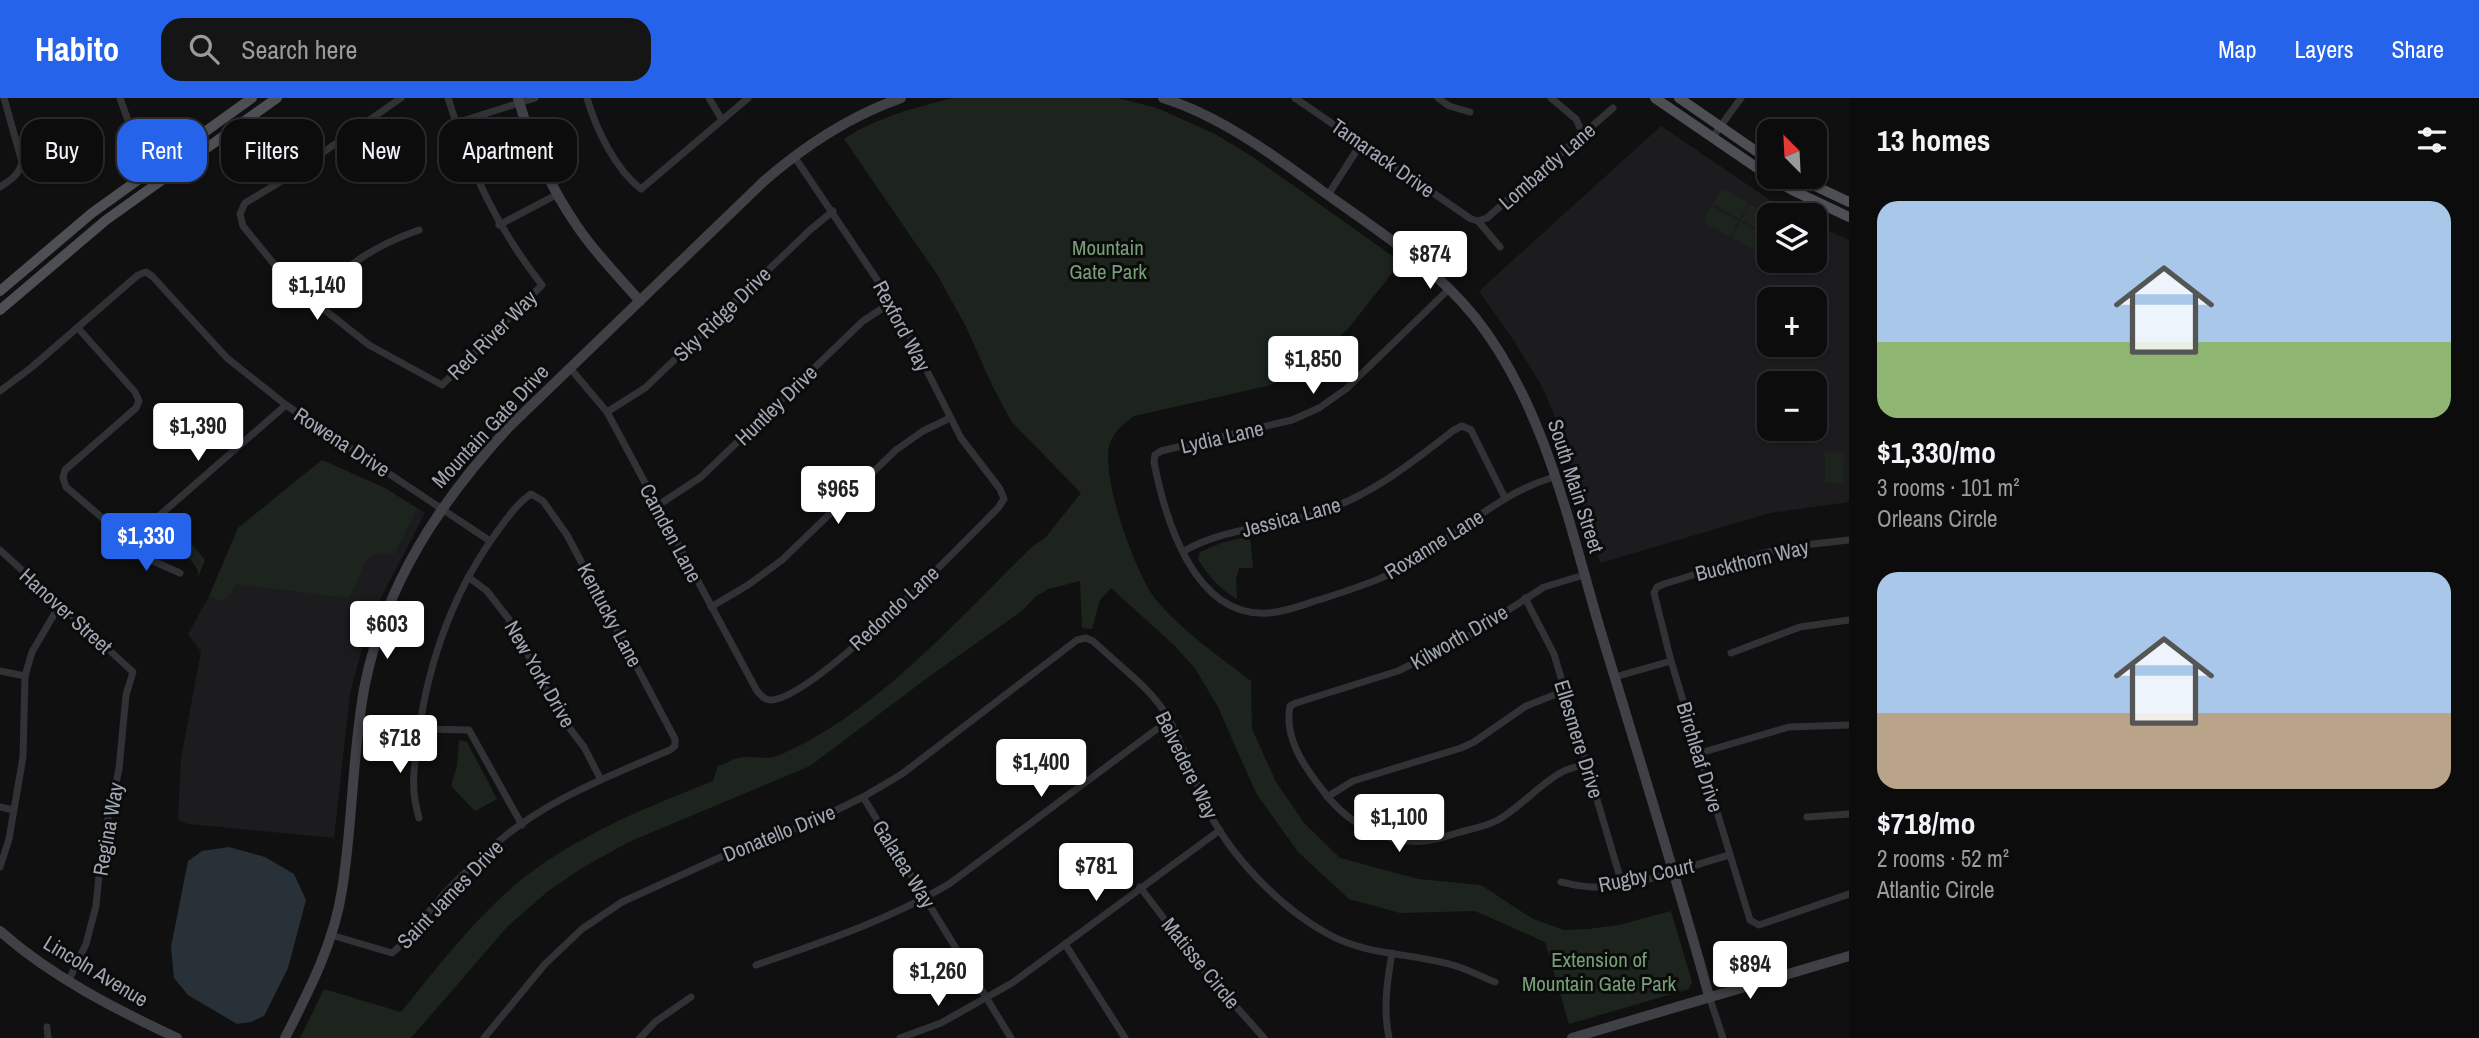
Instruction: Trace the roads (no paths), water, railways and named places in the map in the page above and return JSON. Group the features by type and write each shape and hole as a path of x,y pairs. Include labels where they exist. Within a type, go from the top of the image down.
{"main road":[{"path":"0,291 92,213 252,98"},
{"path":"0,310 106,220 277,98"},
{"name":"Mountain Gate Drive","path":"285,1038 326,951 342,892 359,727 373,652 404,574 441,508 469,470 508,428 762,182 794,156 879,102 901,98"},
{"path":"1655,98 1757,167"},
{"path":"1679,98 1757,152"},
{"name":"South Main Street","path":"1168,99 1224,125 1418,259 1450,288 1475,318 1507,365 1534,416 1554,477 1709,996"},
{"path":"518,101 535,149 556,195 578,228 640,301"},
{"path":"1790,189 1849,217"},
{"path":"1821,189 1849,202"},
{"name":"Lincoln Avenue","path":"0,931 68,982 133,1018 177,1038"},
{"path":"1572,1038 1849,956"}],"street":[{"path":"0,187 20,170 22,155 4,98"},
{"path":"120,98 127,119"},
{"path":"401,98 285,179 244,203 240,214 243,226 287,280 313,301 334,277 363,255 388,241 419,230"},
{"path":"448,98 455,119"},
{"path":"467,119 518,101 535,98"},
{"path":"587,98 609,147 628,179 640,189 748,98"},
{"path":"709,98 722,118"},
{"name":"Tamarack Drive","path":"1295,98 1471,219 1478,221 1500,247"},
{"path":"1438,98 1448,106 1470,112"},
{"path":"1551,98 1576,118 1581,130"},
{"path":"1712,138 1741,98"},
{"name":"Lombardy Lane","path":"1478,221 1487,218 1577,139 1581,130 1590,128 1613,108"},
{"path":"1328,195 1362,142"},
{"name":"Rexford Way","path":"794,156 892,302 950,418 976,461 1000,489 1004,499"},
{"path":"479,182 499,225 556,195"},
{"name":"Sky Ridge Drive","path":"607,412 645,388 832,211"},
{"name":"Red River Way","path":"313,301 369,345 442,385 542,285 499,225"},
{"name":"Rowena Drive","path":"78,327 138,275 146,272 226,358 286,405 490,541"},
{"name":"Lydia Lane","path":"1184,551 1168,520 1154,461 1155,455 1161,451 1292,420 1319,408 1346,389 1450,288"},
{"name":"Huntley Drive","path":"657,506 701,477 863,321 892,302"},
{"path":"0,391 78,327 135,392 139,401 136,408 65,470 63,478 66,487 153,561 180,573"},
{"name":"Camden Lane","path":"570,368 607,412 757,691 769,700"},
{"path":"129,542 286,405"},
{"path":"711,607 782,561 895,450 923,431 950,418"},
{"name":"Jessica Lane","path":"1184,551 1219,536 1317,513 1357,498 1392,478 1462,426 1471,430 1505,498"},
{"name":"Roxanne Lane","path":"1184,551 1202,583 1229,605 1250,612 1270,613 1372,582 1420,557 1525,486 1554,477"},
{"name":"Kentucky Lane","path":"490,541 521,500 531,494 543,501 567,535 675,739 675,746"},
{"name":"Redondo Lane","path":"769,700 788,693 819,675 858,644 998,508 1004,499"},
{"name":"Buckthorn Way","path":"1657,587 1764,553 1795,546 1849,540"},
{"path":"419,818 412,795 419,729 435,653 468,577 490,541"},
{"name":"Hanover Street","path":"0,550 133,672"},
{"name":"Kilworth Drive","path":"1327,797 1297,753 1290,706 1398,671 1435,655 1544,587 1584,575"},
{"name":"New York Drive","path":"468,577 487,591 508,618 564,721 584,747 601,779"},
{"name":"Birchleaf Drive","path":"1657,587 1654,593 1671,661 1750,920 1759,925 1849,894"},
{"name":"Ellesmere Drive","path":"1525,598 1554,654 1622,884"},
{"path":"0,867 9,839 23,757 25,676 32,652 59,606"},
{"path":"1731,653 1800,627 1849,620"},
{"name":"Belvedere Way","path":"1086,638 1093,641 1150,693 1170,720 1206,807 1220,830 1262,882 1297,915 1354,946 1456,966 1495,982"},
{"name":"Donatello Drive","path":"484,1038 545,964 582,929 622,902 734,851 806,825 863,797 902,774 1077,640 1086,638"},
{"path":"1615,677 1671,661"},
{"path":"0,671 25,676"},
{"name":"Regina Way","path":"68,982 86,944 96,906 102,845 119,769 126,695 133,672"},
{"path":"1564,691 1526,706 1461,748 1353,781 1327,797 1344,815 1372,831 1409,841 1427,841 1497,820 1564,771 1587,764"},
{"path":"756,965 853,930 926,898 1002,846 1170,720"},
{"path":"1700,753 1789,727 1849,725"},
{"path":"419,729 469,730 522,825"},
{"name":"Saint James Drive","path":"331,935 392,953 462,876 491,848 522,825 601,779 675,746"},
{"name":"Galatea Way","path":"863,797 1011,1038"},
{"path":"0,807 13,810"},
{"path":"1807,817 1849,814"},
{"path":"900,1038 941,1023 1012,983 1220,830"},
{"name":"Rugby Court","path":"1561,882 1591,887 1622,884 1730,855"},
{"name":"Matisse Circle","path":"1140,887 1200,967 1264,1038"},
{"path":"1065,944 1125,1038"},
{"path":"1389,1038 1385,1020 1385,996 1392,953"},
{"name":"South Main Street","path":"1709,996 1723,1038"},
{"path":"640,1038 655,1022 691,997"},
{"path":"47,1027 48,1038"}],"park label":[{"name":"Mountain Gate Park","path":"1108,259"},
{"name":"Extension of Mountain Gate Park","path":"1599,971"}]}
